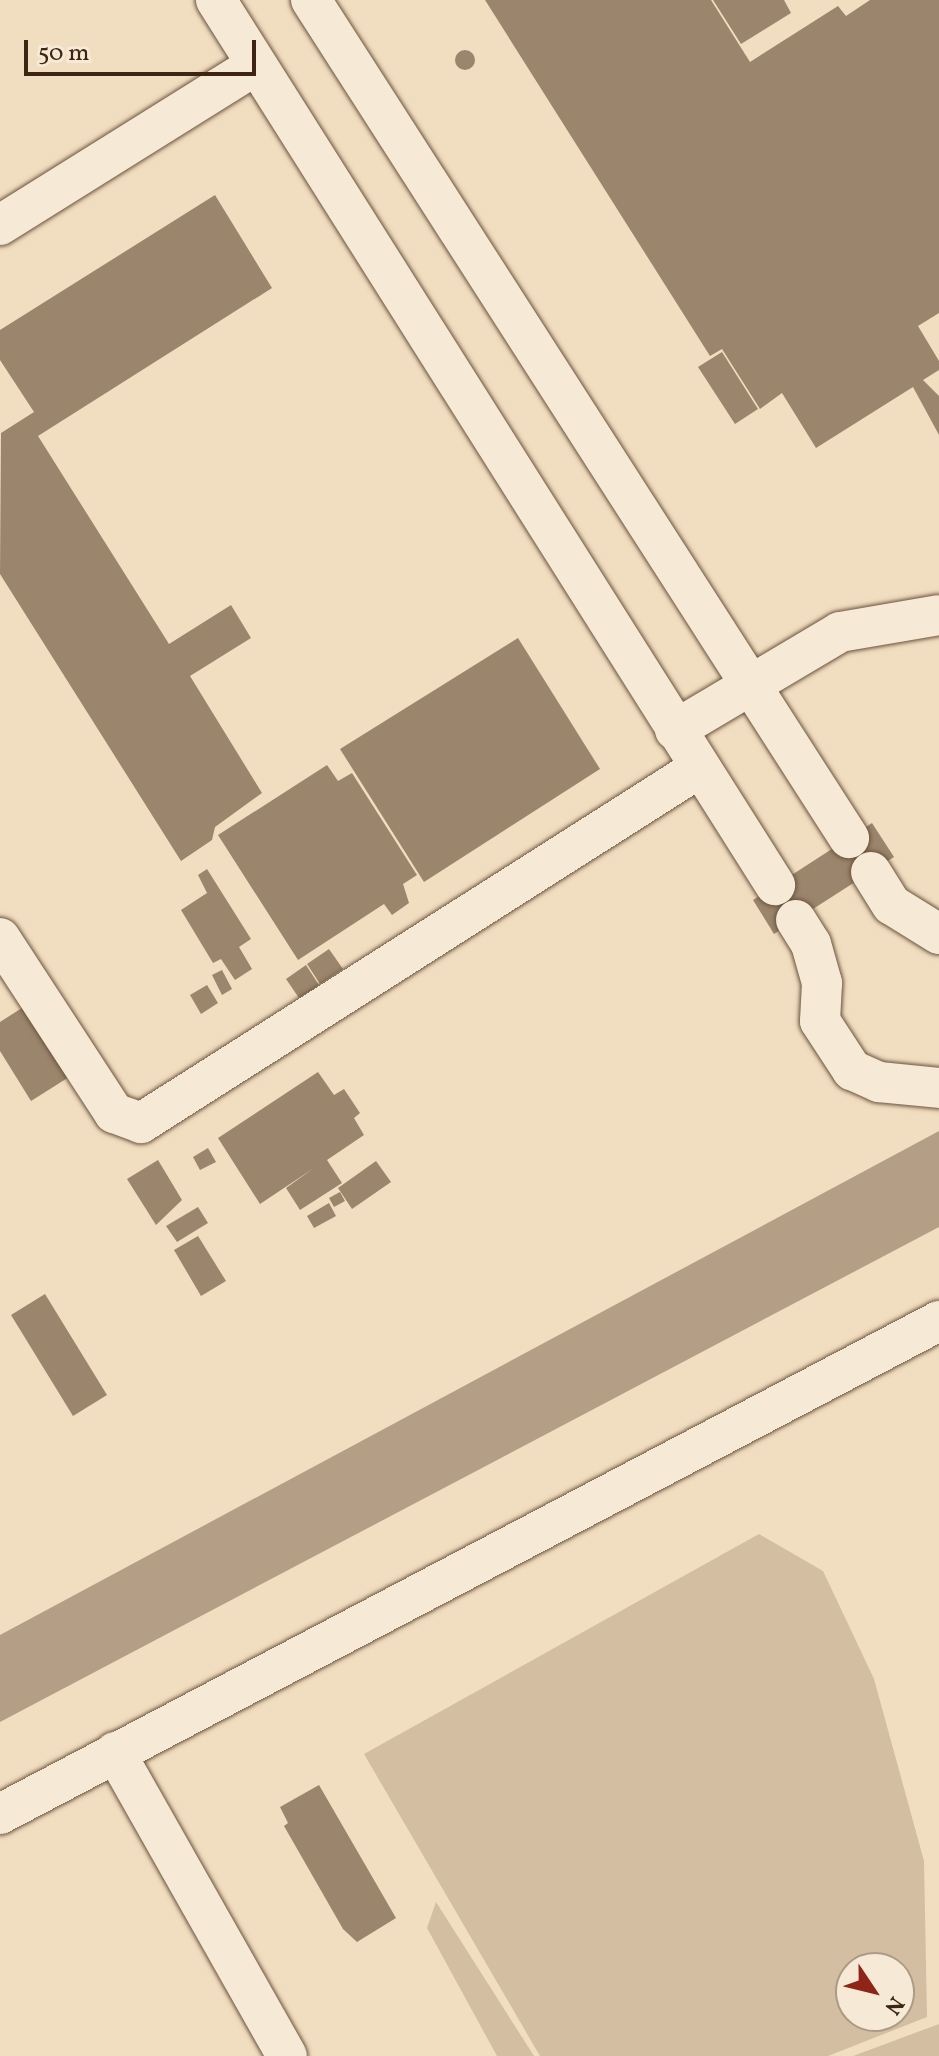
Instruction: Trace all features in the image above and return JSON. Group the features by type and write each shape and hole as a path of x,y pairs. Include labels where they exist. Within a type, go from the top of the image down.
{"street":[{"path":"216,0 775,885"},
{"path":"311,0 849,838"},
{"path":"0,225 256,65"},
{"path":"675,730 840,632 939,615"},
{"path":"0,938 114,1113 141,1123 699,768"},
{"path":"871,872 892,905 939,934"},
{"path":"796,920 811,944 822,983 820,1021 852,1070 879,1082 939,1088"},
{"path":"0,1814 939,1321"},
{"path":"115,1752 287,2056"}],"shaded area":[{"path":"939,1131 939,1227 0,1722 0,1635"},
{"path":"759,1534 823,1571 874,1679 924,1861 927,2017 915,2022 915,1952 835,1952 835,2032 889,2032 828,2056 540,2056 364,1754"},
{"path":"436,1902 534,2056 497,2056 427,1928"},
{"path":"939,2024 939,2056 853,2056"}],"building":[{"path":"485,0 711,0 750,62 838,6 846,16 870,0 939,0 939,313 918,326 939,361 939,370 923,380 939,396 939,435 913,387 816,448 782,393 760,409 722,349 710,356"},
{"path":"713,0 784,0 791,13 741,44"},
{"path":"465,50 472,53 475,60 472,67 465,70 458,67 455,60 458,53"},
{"path":"215,195 272,288 38,436 169,644 231,605 251,638 190,676 262,793 215,827 212,840 181,861 0,574 1,433 34,412 0,360 0,330"},
{"path":"722,352 758,409 735,424 698,367"},
{"path":"518,638 600,769 424,882 340,749"},
{"path":"327,765 338,781 352,773 417,875 403,884 409,903 392,915 384,904 298,960 218,835"},
{"path":"872,823 894,857 774,934 753,900"},
{"path":"207,869 251,939 239,947 252,969 235,980 221,959 213,963 181,910 207,893 198,875"},
{"path":"329,949 343,969 320,984 307,964"},
{"path":"306,965 319,985 299,998 286,979"},
{"path":"222,970 232,989 222,995 212,975"},
{"path":"207,985 218,1003 201,1014 190,995"},
{"path":"25,1006 69,1077 31,1101 0,1051 0,1022"},
{"path":"318,1072 334,1095 344,1089 360,1113 354,1118 364,1135 327,1160 342,1183 300,1210 286,1188 314,1168 260,1204 218,1138"},
{"path":"208,1148 216,1162 200,1170 193,1157"},
{"path":"158,1160 182,1200 156,1225 127,1179"},
{"path":"376,1161 391,1182 352,1209 338,1188"},
{"path":"340,1192 345,1201 334,1207 329,1198"},
{"path":"329,1203 336,1216 314,1228 307,1216"},
{"path":"198,1207 208,1223 177,1242 166,1226"},
{"path":"198,1236 226,1281 201,1296 174,1250"},
{"path":"45,1294 107,1395 73,1416 11,1315"},
{"path":"319,1785 396,1918 357,1942 343,1929 284,1826 288,1823 280,1807"}]}
